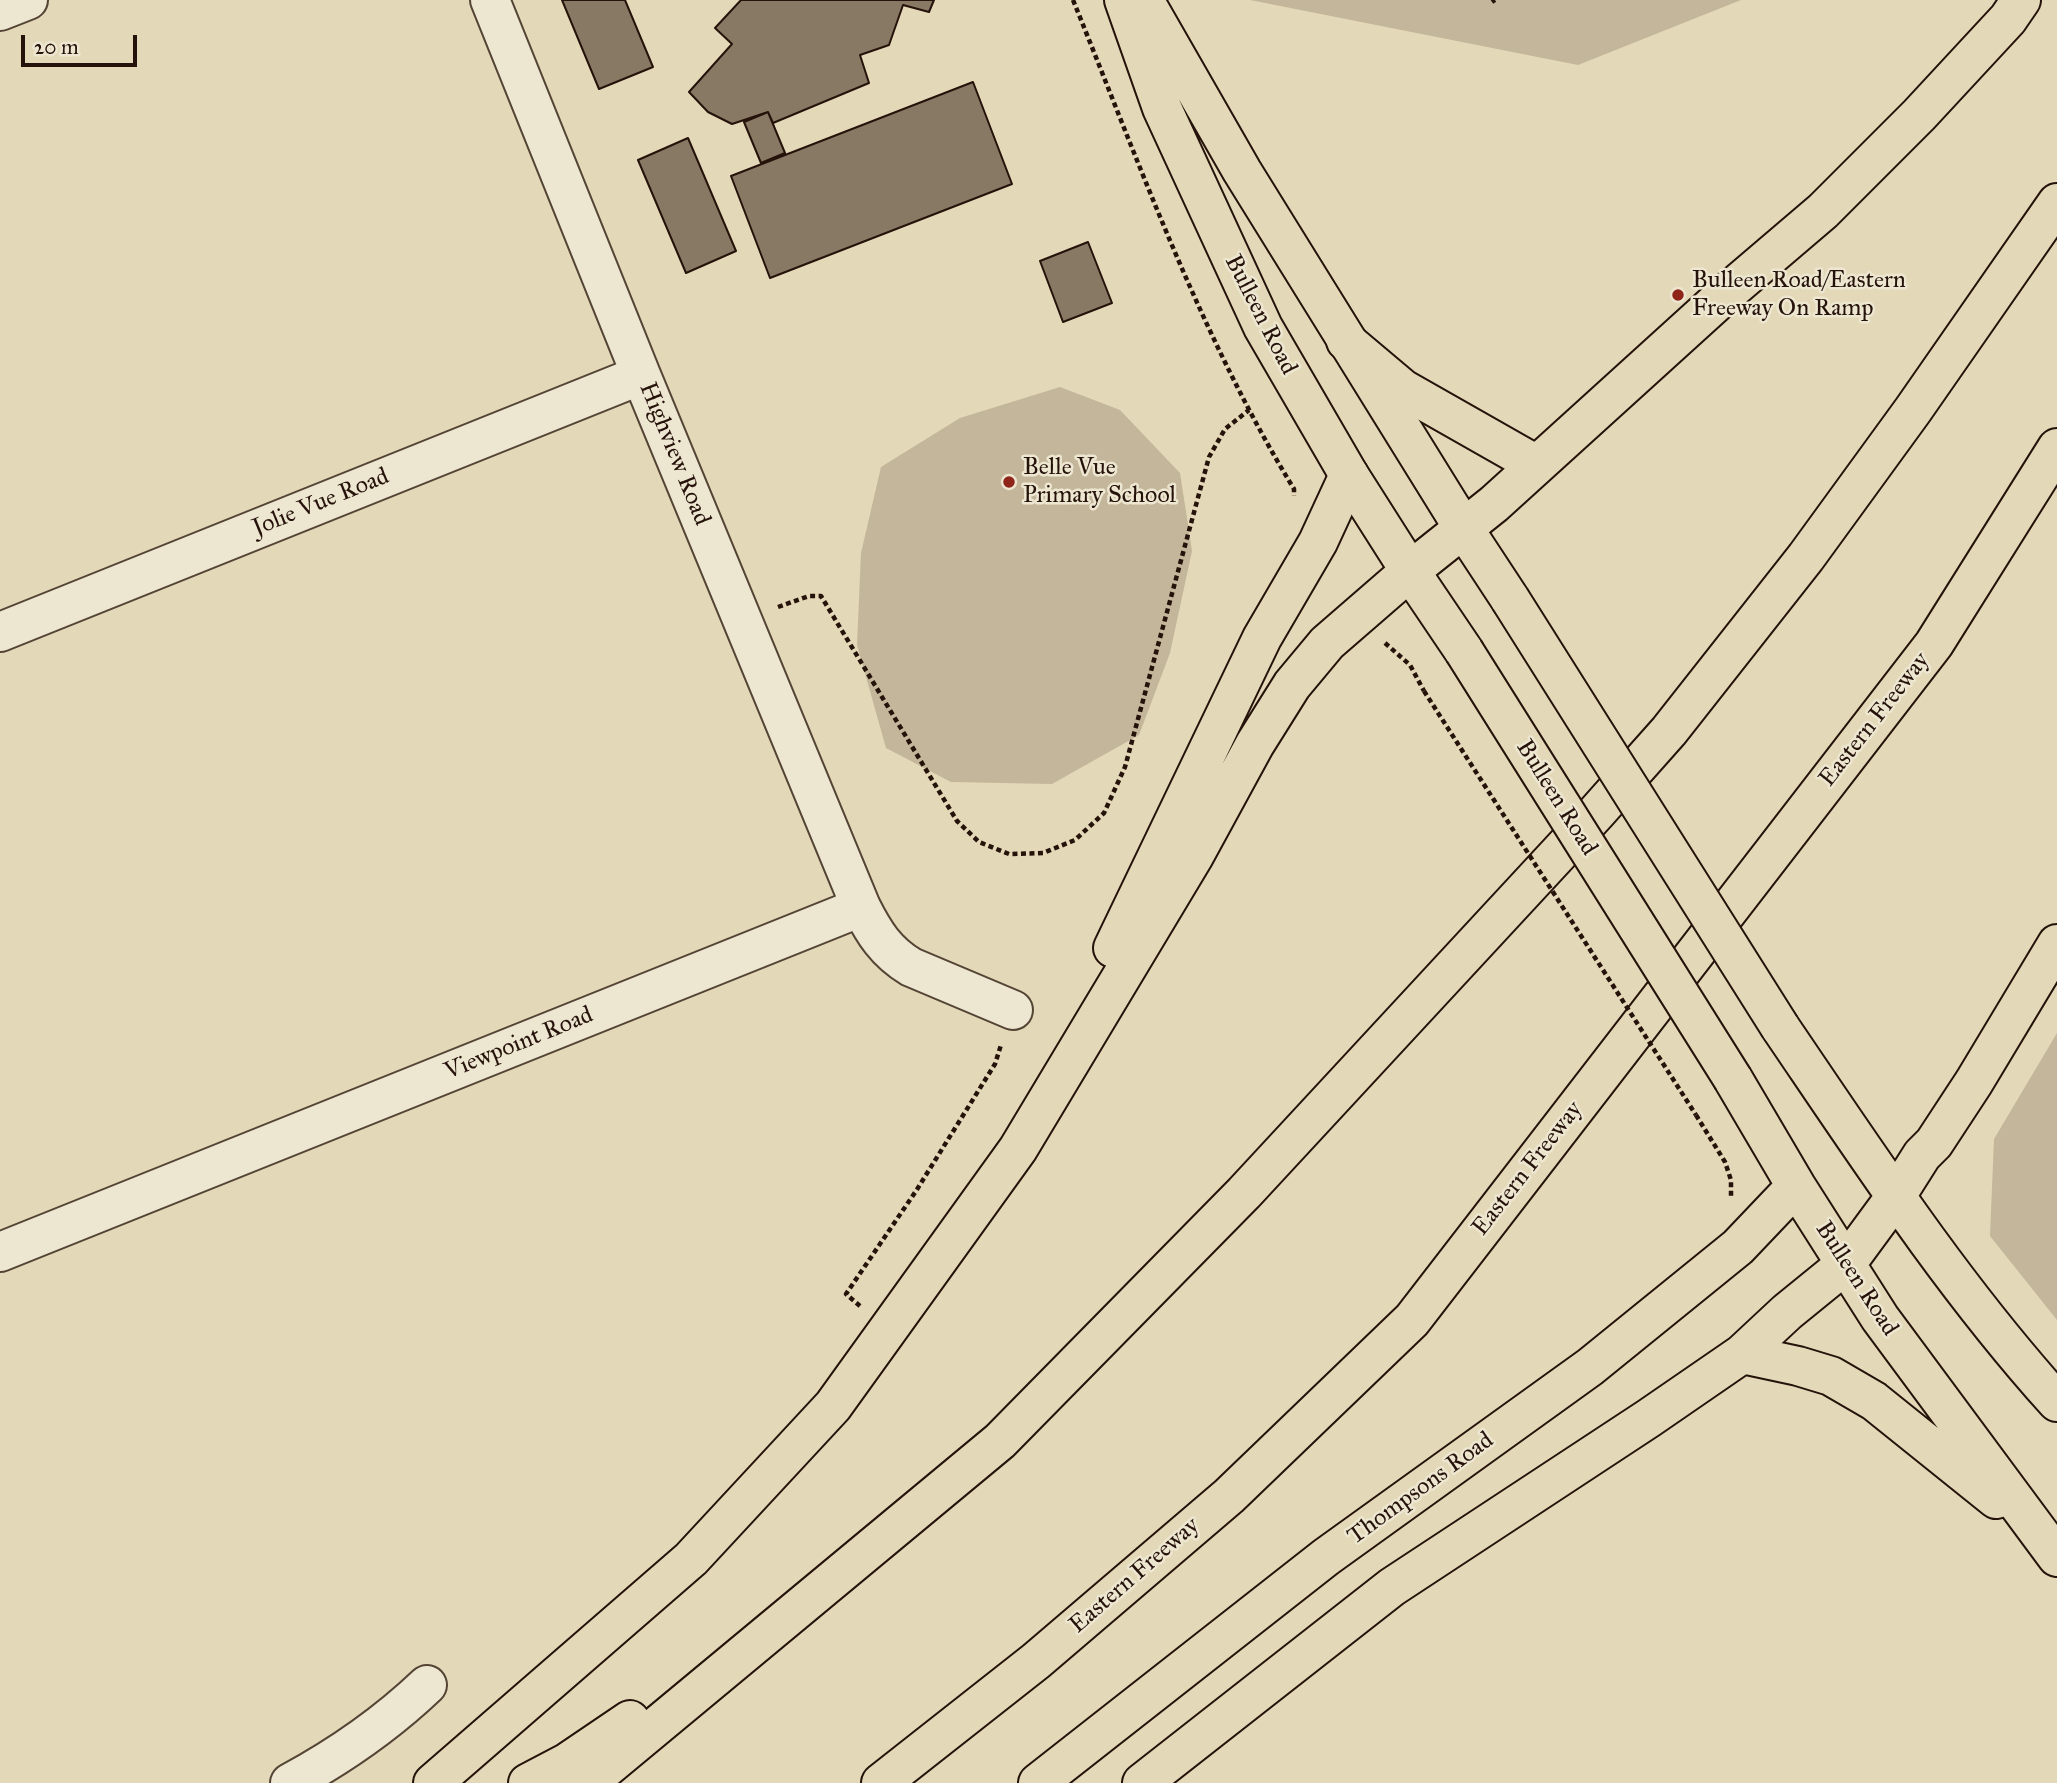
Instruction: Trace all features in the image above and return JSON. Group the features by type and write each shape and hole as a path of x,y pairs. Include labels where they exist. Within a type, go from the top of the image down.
{"main road":[{"name":"Bulleen Road","path":"1124,0 1162,108 1230,259 1263,327 1349,475 1464,651 1880,1318 2046,1544"},
{"path":"1144,0 1242,172 1346,341 1830,1104 1958,1281 2057,1402"},
{"path":"433,1783 691,1559 833,1406 1018,1149 1194,856 1255,744 1292,685 1327,643 1410,571 1464,529 1721,298 1823,211 1919,116 2008,19 2021,0"},
{"path":"587,1783 1000,1441 1244,1193 1669,731 1806,557 1913,410 2057,203"},
{"path":"1346,341 1403,389 1535,464"},
{"name":"Eastern Freeway","path":"881,1783 1037,1661 1229,1496 1412,1320 1934,643 2057,448"},
{"path":"1018,1149 1262,638 1318,542 1349,475"},
{"path":"1142,1783 1392,1587 1649,1418 1741,1354 1846,1264 1896,1196 1922,1155 1934,1143 2057,944"},
{"name":"Thompsons Road","path":"1038,1783 1326,1557 1590,1367 1738,1247 1796,1186"},
{"path":"1741,1354 1831,1376 1863,1395 2046,1544"},
{"path":"528,1783 568,1762 752,1637 1000,1441"}],"street":[{"path":"0,11 28,0"},
{"name":"Highview Road","path":"490,0 861,908"},
{"name":"Jolie Vue Road","path":"0,632 641,375"},
{"path":"861,908 874,933 897,958 911,967 1013,1010"},
{"name":"Viewpoint Road","path":"0,1251 861,908"},
{"path":"290,1783 383,1722 427,1685"}],"path":[{"path":"1073,0 1158,212 1228,370 1294,489 1294,502"},
{"path":"742,620 809,596 821,596 957,821 979,842 1009,854 1043,853 1074,840 1104,813 1125,767 1209,457 1225,429 1249,410"},
{"path":"1424,691 1725,1162 1731,1180 1731,1200"},
{"path":"864,1309 846,1294 916,1191 995,1064 1013,1010"}],"shaded area":[{"path":"1250,0 1741,0 1578,65"},
{"path":"1060,387 1120,410 1180,473 1192,551 1170,653 1139,735 1052,784 951,782 886,748 857,645 861,553 881,467 960,418"},
{"path":"2057,1033 2057,1320 1990,1236 1994,1139"}],"building":[{"path":"562,0 625,0 653,67 599,89"},
{"path":"741,0 934,0 929,12 903,5 889,45 860,55 869,83 773,123 768,112 732,124 708,112 689,92 732,44 715,28"},
{"path":"973,82 1012,184 770,278 731,176"},
{"path":"768,112 785,153 761,163 744,122"},
{"path":"688,138 736,251 686,273 638,160"},
{"path":"1088,242 1112,303 1063,322 1040,261"}],"place":[{"name":"Bulleen Road/Eastern Freeway On Ramp","path":"1678,295"},
{"name":"Belle Vue Primary School","path":"1009,482"}]}
